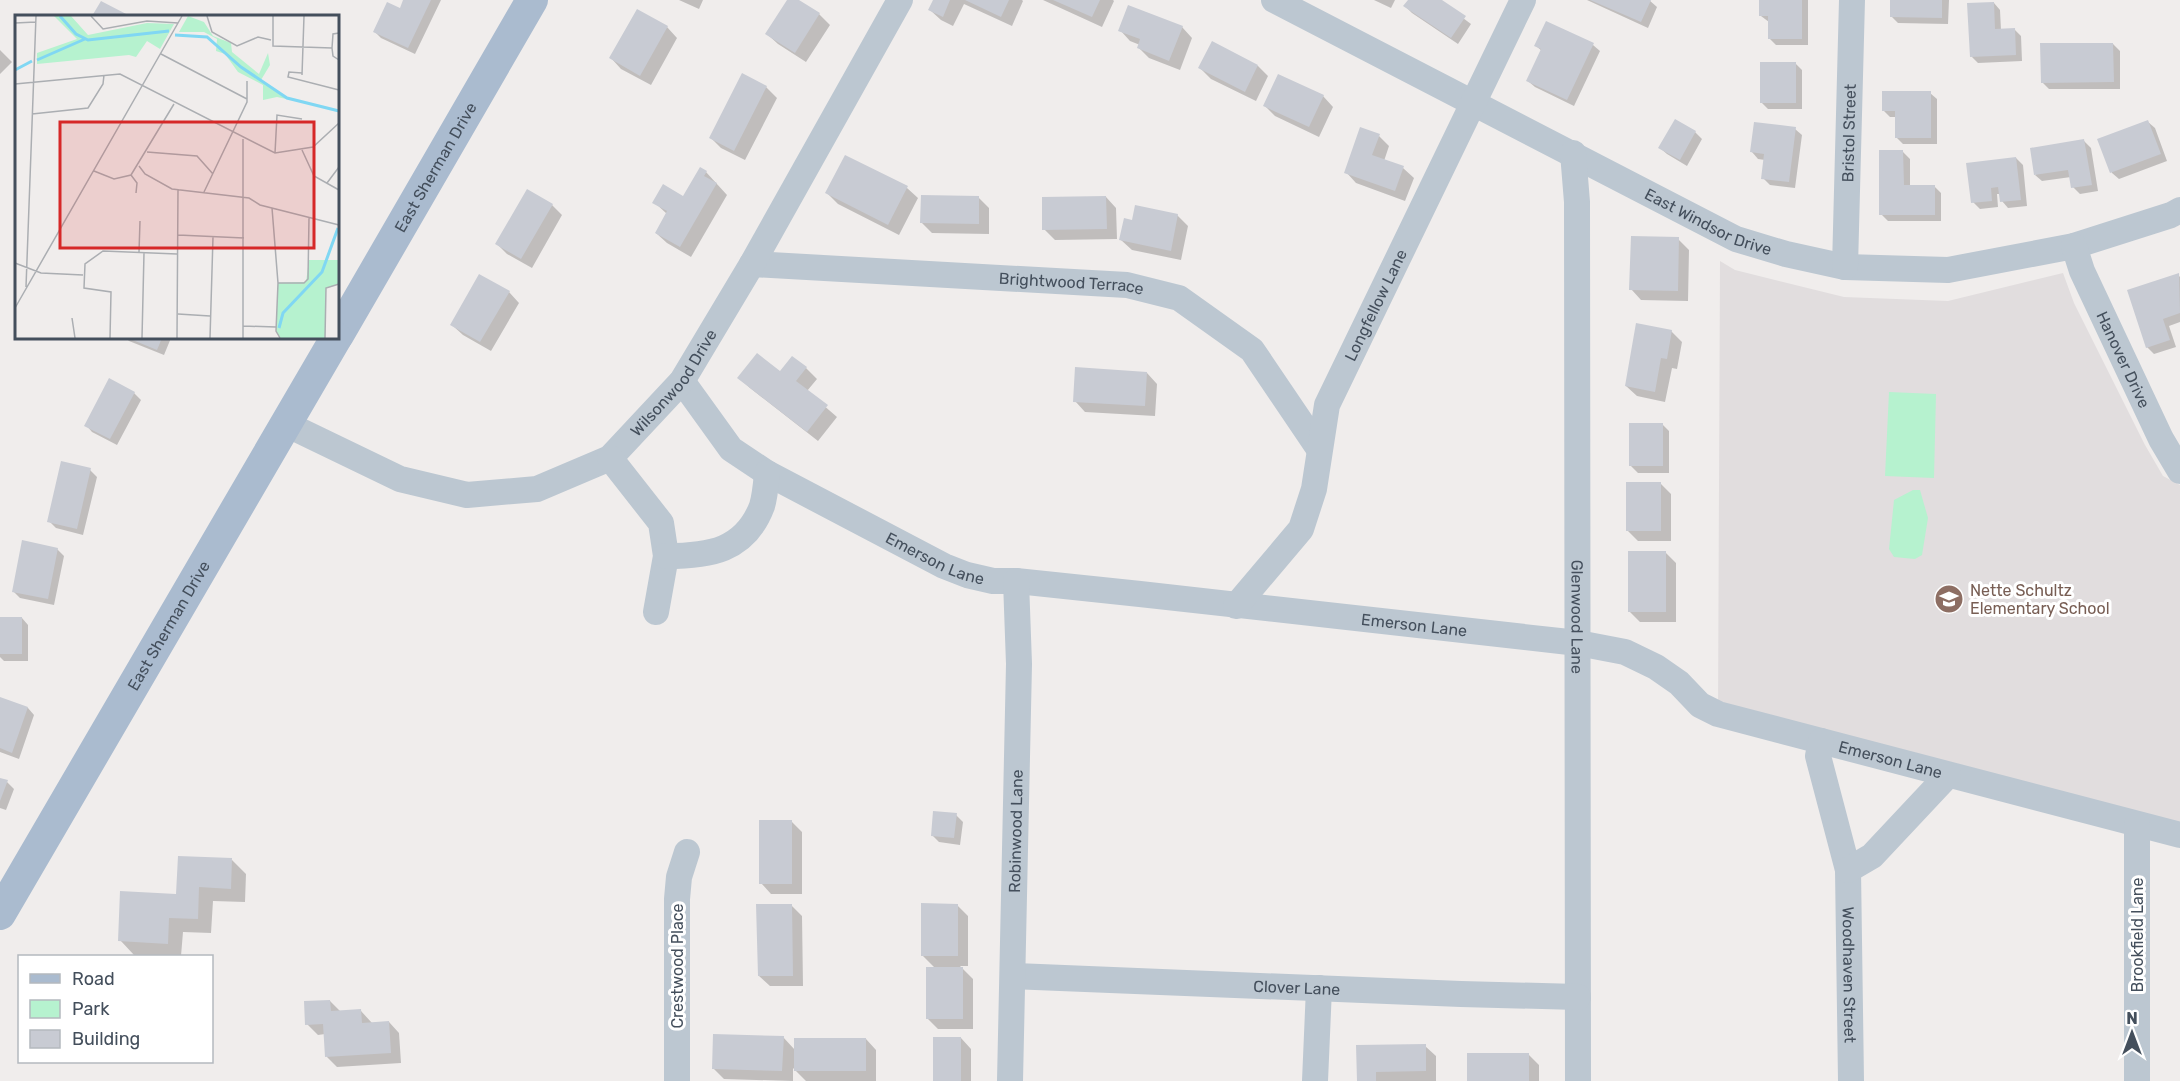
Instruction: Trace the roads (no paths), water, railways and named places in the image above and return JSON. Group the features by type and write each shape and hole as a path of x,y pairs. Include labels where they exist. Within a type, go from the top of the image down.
{"main road":[{"name":"East Sherman Drive","path":"339,333 532,0"},
{"name":"East Sherman Drive","path":"0,914 335,339"}],"street":[{"name":"Wilsonwood Drive","path":"286,424 400,479 467,495 537,489 609,458 682,381 752,264 900,0"},
{"name":"East Windsor Drive","path":"1274,0 1736,239 1786,254 1845,267 1948,270 2074,246 2171,215 2180,210"},
{"name":"Longfellow Lane","path":"1236,606 1301,529 1314,489 1327,405 1523,0"},
{"name":"Bristol Street","path":"1845,267 1852,0"},
{"name":"Glenwood Lane","path":"1573,153 1577,202 1578,1081"},
{"name":"Hanover Drive","path":"2074,246 2082,271 2156,429 2180,471"},
{"name":"Brightwood Terrace","path":"752,264 1127,285 1179,298 1252,350 1319,449"},
{"name":"Emerson Lane","path":"682,381 731,449 768,473 944,566 967,575 993,581 1016,581 1578,643 1625,652 1656,667 1679,683 1700,705 1718,714 2180,835"},
{"path":"609,458 661,523 666,556 656,612"},
{"path":"666,556 695,556 711,553 734,544 752,526 762,504 768,473"},
{"name":"Robinwood Lane","path":"1010,1081 1019,664 1016,581"},
{"name":"Woodhaven Street","path":"1821,741 1818,756 1848,870 1851,1081"},
{"path":"1848,870 1872,856 1948,775"},
{"name":"Brookfield Lane","path":"2137,825 2137,1081"},
{"name":"Crestwood Place","path":"677,1081 677,898 687,852"},
{"name":"Clover Lane","path":"1014,976 1578,997"},
{"path":"1315,1081 1319,988"}],"place":[{"name":"Nette Schultz Elementary School","path":"1949,599"}]}
